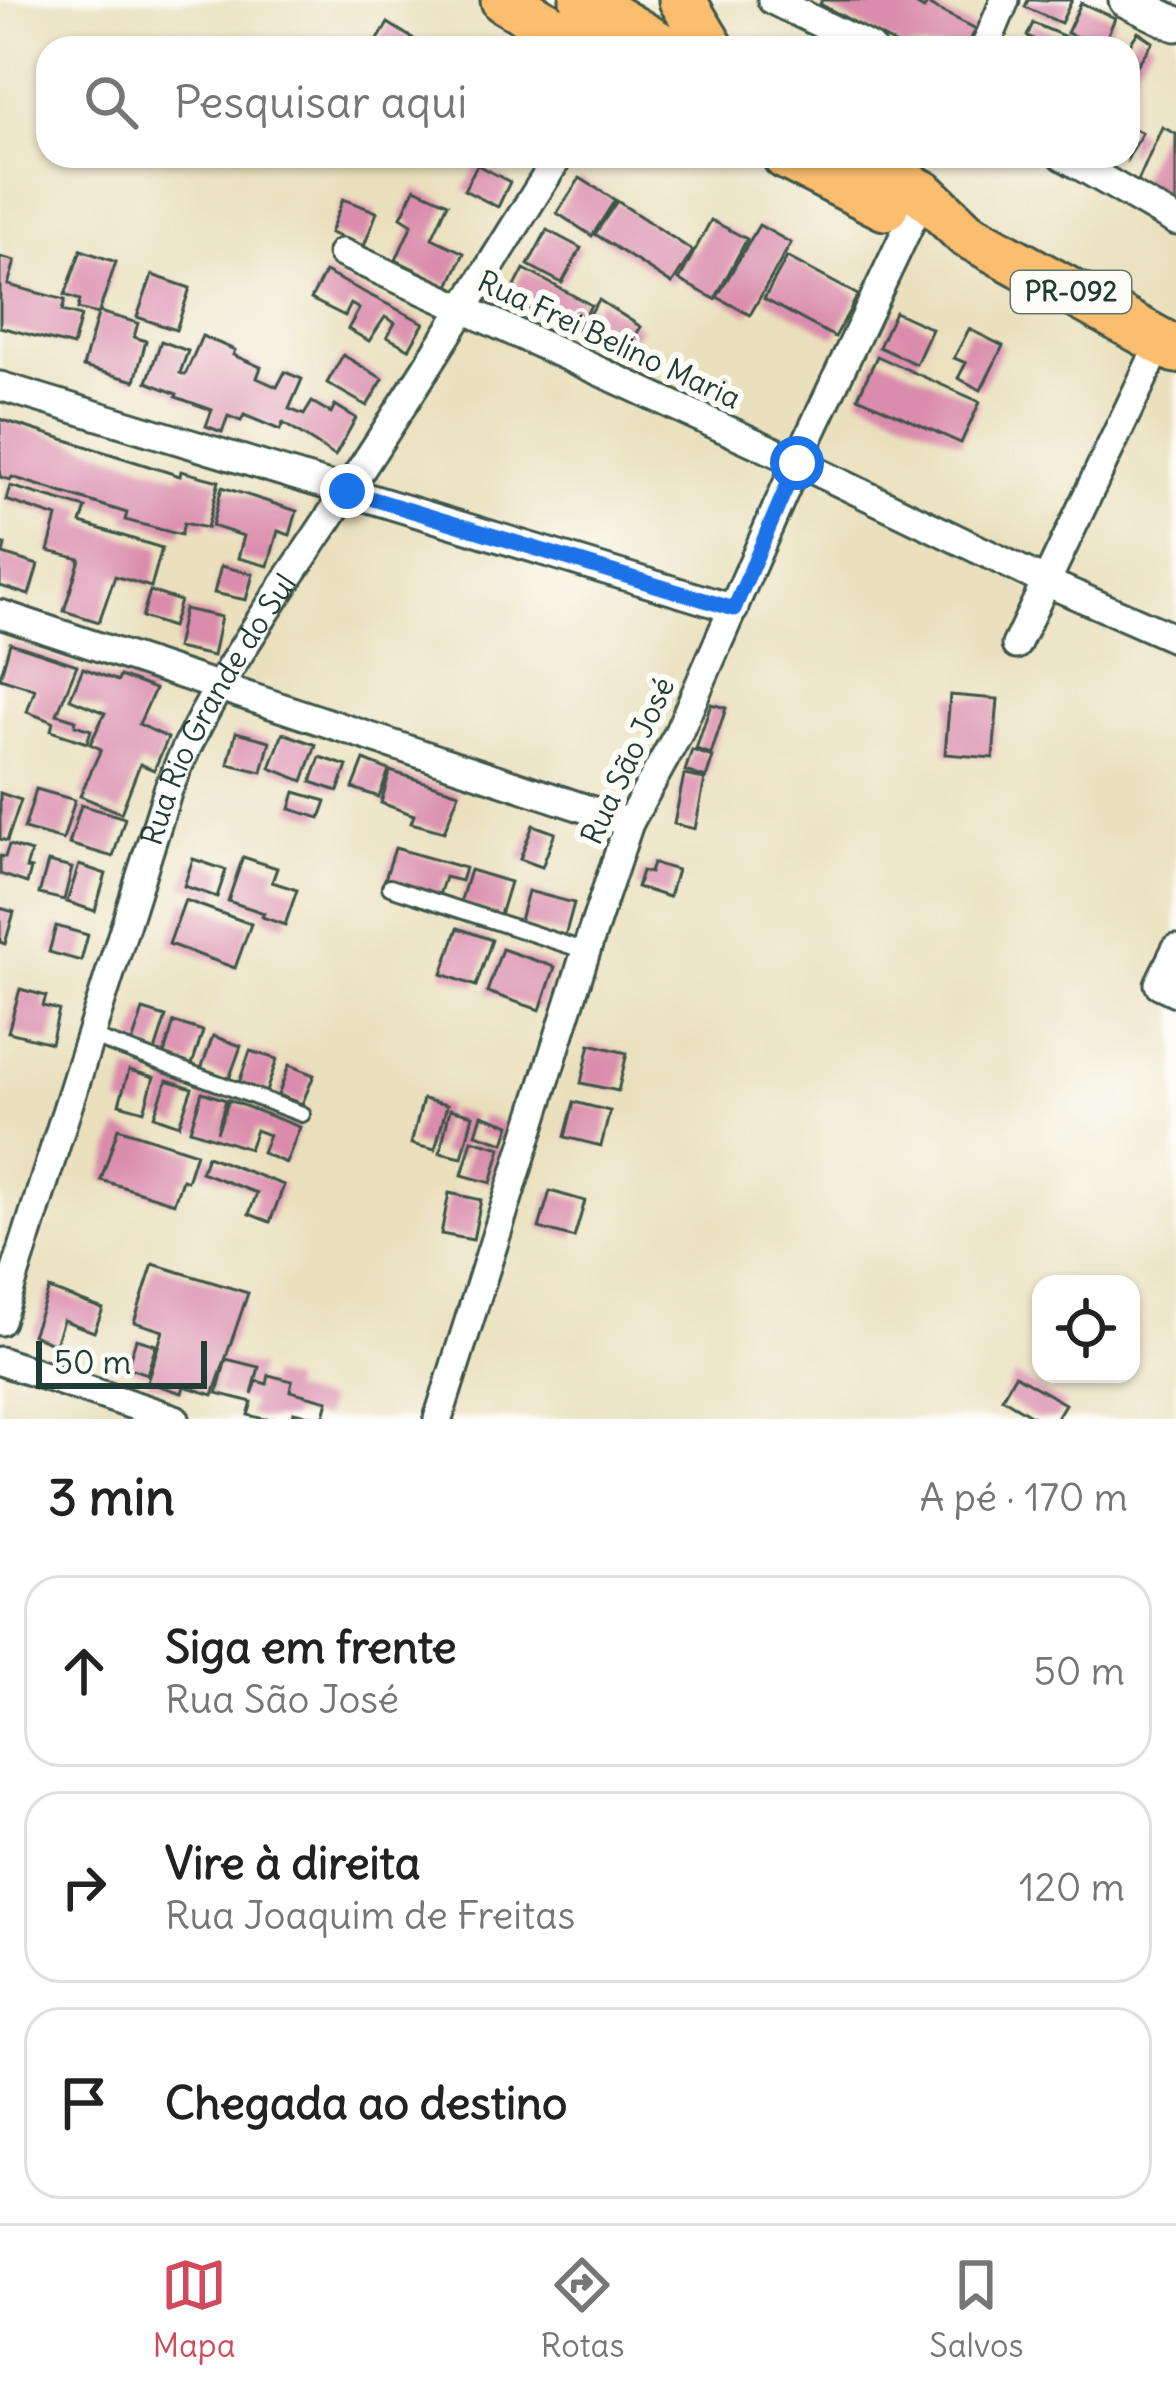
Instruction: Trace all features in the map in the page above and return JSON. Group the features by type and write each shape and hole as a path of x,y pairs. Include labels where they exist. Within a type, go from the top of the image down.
{"main road":[{"path":"504,0 626,32"},
{"path":"682,0 704,36"},
{"name":"PR-092","path":"809,168 911,220 967,234"},
{"name":"PR-092","path":"875,168 924,194 967,234 1168,346"}],"street":[{"path":"626,32 682,0"},
{"path":"772,0 846,36"},
{"path":"990,36 1005,0"},
{"path":"1126,0 1176,24"},
{"name":"Rua Rio Grande do Sul","path":"0,1322 181,758 219,685 551,168"},
{"path":"1085,168 1176,221"},
{"name":"Rua São José","path":"438,1419 629,823 677,736 911,220"},
{"name":"Rua Frei Belino Maria","path":"342,253 1176,639"},
{"path":"1016,645 1168,346"},
{"path":"0,386 734,609"},
{"path":"0,614 629,823"},
{"path":"1168,988 1176,949"},
{"path":"0,1361 175,1419"}],"lane":[{"path":"390,887 586,951"},
{"path":"90,1036 302,1114"}],"building":[{"path":"822,0 908,0 924,9 927,4 976,29 972,36 880,36 820,4"},
{"path":"1028,0 1072,0 1061,23 1025,7"},
{"path":"1081,3 1115,18 1107,36 1067,33"},
{"path":"388,23 409,36 380,36"},
{"path":"1033,23 1064,36 1027,36"},
{"path":"1138,32 1153,42 1140,61 1140,36 1135,36"},
{"path":"1162,127 1176,134 1176,210 1136,186"},
{"path":"475,168 510,182 498,207 464,190"},
{"path":"580,178 615,200 592,236 557,213"},
{"path":"415,188 448,203 432,238 464,253 449,286 396,260 412,224 401,217"},
{"path":"343,199 377,212 364,246 330,233"},
{"path":"617,201 693,251 672,284 595,234"},
{"path":"711,220 747,239 715,299 679,280"},
{"path":"759,225 791,243 750,315 717,297"},
{"path":"547,230 581,248 562,283 528,265"},
{"path":"81,250 116,262 99,312 138,323 134,337 146,341 135,381 83,367 98,314 78,309 80,300 65,295"},
{"path":"0,257 15,261 8,285 65,300 62,311 81,316 73,346 0,327"},
{"path":"787,257 858,295 835,337 764,299"},
{"path":"524,269 591,305 575,335 508,300"},
{"path":"325,272 424,323 409,349 387,337 395,323 385,317 369,341 348,329 359,309 351,304 345,316 311,299"},
{"path":"152,275 190,288 176,330 137,317"},
{"path":"599,300 641,327 619,359 578,332"},
{"path":"895,312 932,329 916,364 879,347"},
{"path":"969,329 1003,346 981,390 958,378 966,363 954,358"},
{"path":"202,336 261,367 257,378 277,387 285,372 302,379 289,409 304,415 312,402 331,413 335,405 356,418 335,456 283,423 280,430 244,415 241,421 228,416 222,432 206,426 212,410 147,382 161,341 188,351 180,373 185,375"},
{"path":"343,355 383,379 367,406 327,383"},
{"path":"877,356 980,402 961,443 858,397"},
{"path":"0,419 180,476 181,471 219,481 207,528 184,523 181,535 125,520 127,513 0,477"},
{"path":"10,486 86,508 81,523 162,548 151,587 115,576 99,622 64,611 80,559 48,551 57,517 6,500"},
{"path":"222,487 297,511 290,535 278,531 268,566 238,558 244,536 212,526"},
{"path":"0,544 5,545 3,554 38,565 29,595 0,586"},
{"path":"221,566 253,574 246,600 214,593"},
{"path":"150,591 180,601 172,627 142,617"},
{"path":"184,609 221,617 213,656 176,648"},
{"path":"10,643 77,665 57,714 91,730 87,743 51,731 53,722 27,712 35,689 0,678"},
{"path":"83,668 155,689 139,724 168,738 154,770 140,764 121,813 80,796 101,749 90,744 105,713 70,699"},
{"path":"950,695 998,699 993,758 945,754"},
{"path":"711,704 726,708 711,754 696,749"},
{"path":"236,732 270,741 262,772 228,764"},
{"path":"283,733 316,745 303,781 270,768"},
{"path":"692,750 713,757 706,778 685,771"},
{"path":"320,757 347,766 338,791 311,782"},
{"path":"364,760 389,770 379,797 353,788"},
{"path":"390,771 459,793 444,832 411,823 414,815 381,803"},
{"path":"684,775 705,779 695,829 674,824"},
{"path":"36,789 75,800 63,840 24,829"},
{"path":"295,792 326,801 320,818 290,809"},
{"path":"0,793 21,800 7,841 0,839"},
{"path":"81,805 125,818 113,857 69,844"},
{"path":"533,825 555,833 542,867 520,859"},
{"path":"9,845 31,852 27,883 0,874 0,856 5,857"},
{"path":"395,848 465,868 461,881 445,877 439,895 385,879"},
{"path":"243,857 277,868 272,882 297,890 285,925 228,901"},
{"path":"193,859 226,870 217,897 184,886"},
{"path":"48,862 72,868 64,900 39,894"},
{"path":"653,863 677,870 669,897 637,887 642,871 650,873"},
{"path":"79,865 106,874 95,911 67,902"},
{"path":"470,870 510,882 500,915 460,903"},
{"path":"528,891 574,903 565,936 519,924"},
{"path":"185,900 251,924 235,968 169,944"},
{"path":"0,908 14,912 5,944 0,942"},
{"path":"56,926 88,935 81,961 49,952"},
{"path":"458,928 492,940 476,986 442,974"},
{"path":"502,949 555,967 540,1010 487,992"},
{"path":"20,989 46,996 43,1006 59,1010 51,1043 8,1032"},
{"path":"143,1010 166,1017 155,1051 132,1043"},
{"path":"174,1022 203,1031 192,1065 163,1057"},
{"path":"213,1036 241,1046 229,1079 201,1069"},
{"path":"590,1044 627,1053 618,1091 581,1083"},
{"path":"250,1051 277,1059 266,1092 239,1083"},
{"path":"289,1065 314,1075 302,1104 278,1095"},
{"path":"129,1070 154,1077 144,1111 119,1104"},
{"path":"167,1080 192,1088 179,1125 154,1116"},
{"path":"202,1092 226,1100 217,1132 229,1100 300,1127 286,1163 262,1153 269,1135 256,1130 249,1149 190,1130"},
{"path":"423,1099 447,1105 435,1150 411,1144"},
{"path":"574,1102 610,1111 601,1146 565,1137"},
{"path":"450,1109 473,1115 462,1158 440,1153"},
{"path":"482,1115 510,1125 504,1143 476,1134"},
{"path":"118,1128 196,1153 174,1203 101,1180"},
{"path":"472,1140 501,1148 491,1183 462,1175"},
{"path":"207,1156 284,1185 270,1222 249,1214 257,1193 201,1172"},
{"path":"550,1191 585,1201 574,1238 539,1228"},
{"path":"449,1193 481,1200 473,1240 441,1234"},
{"path":"153,1264 248,1293 213,1395 184,1386 182,1393 147,1382 163,1331 134,1322"},
{"path":"49,1289 103,1309 94,1332 63,1320 55,1344 32,1335"},
{"path":"136,1339 156,1345 147,1374 127,1367"},
{"path":"226,1359 259,1367 252,1394 257,1381 267,1384 269,1375 292,1381 290,1391 328,1401 323,1419 294,1412 292,1419 248,1415 252,1402 217,1393"},
{"path":"1015,1375 1065,1404 1056,1419 1037,1419 1002,1398"}],"route":[{"path":"347,491 734,609 797,463"}]}
